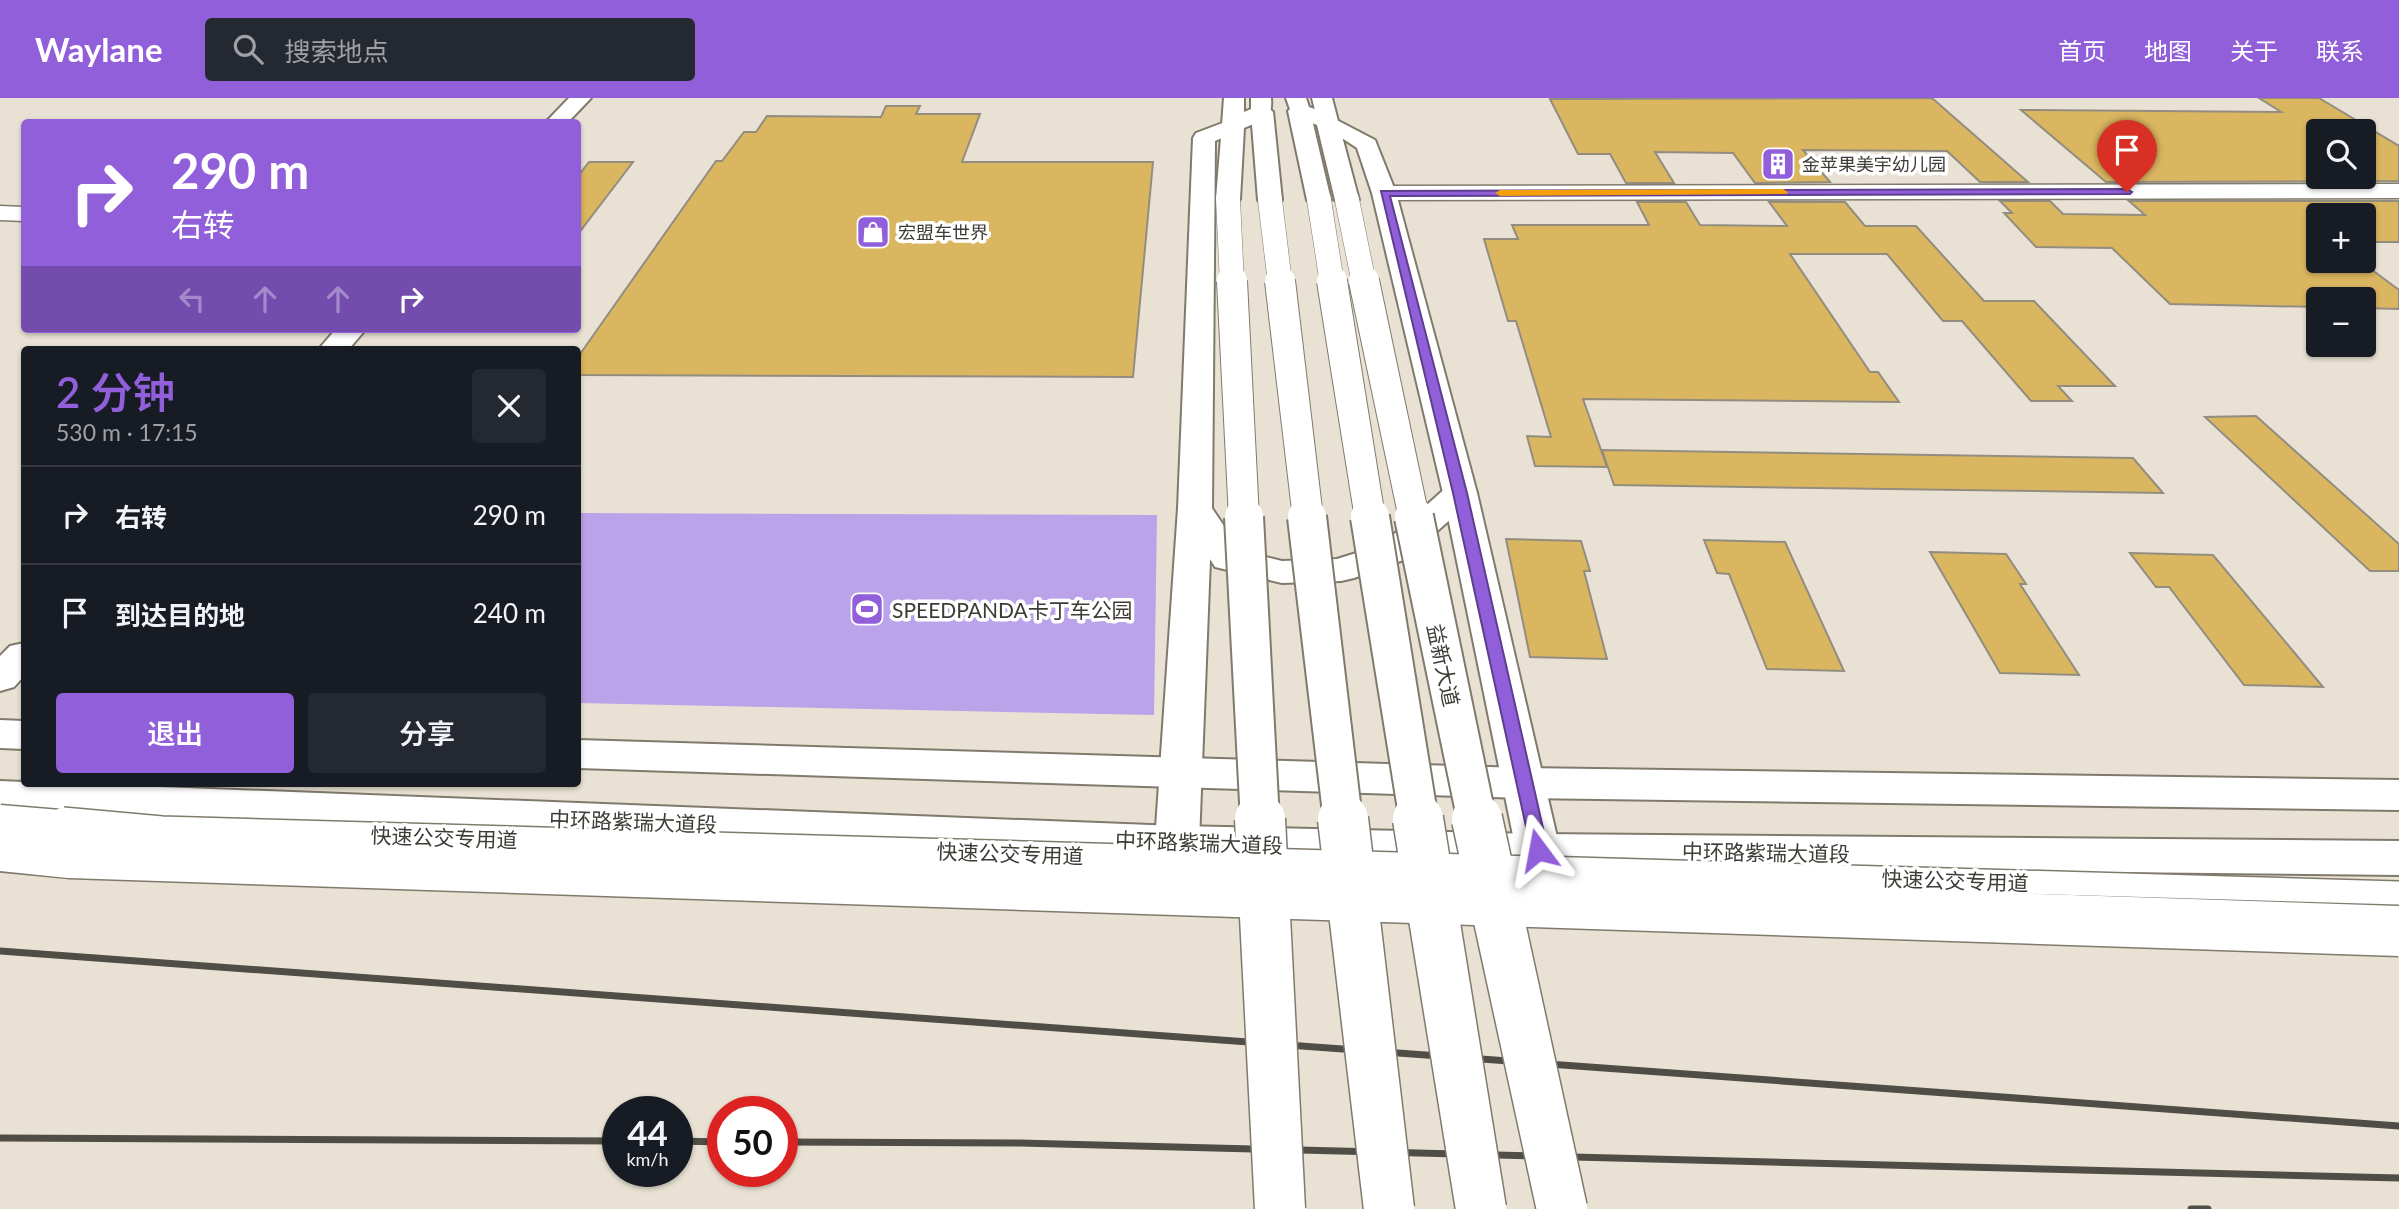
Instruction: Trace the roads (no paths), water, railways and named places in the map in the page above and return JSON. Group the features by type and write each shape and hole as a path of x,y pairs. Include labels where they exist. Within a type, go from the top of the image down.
{"main road":[{"path":"559,119 581,98"},
{"path":"1311,107 1367,145 1350,198 1481,1209"},
{"path":"1311,107 1350,198 1460,493 1538,850"},
{"path":"1247,108 1228,199 1280,1209"},
{"path":"1247,108 1270,200 1389,1209"},
{"path":"1177,842 1195,508 1204,138 1247,108"},
{"name":"益新大道","path":"1350,198 1486,862 1562,1209"},
{"path":"336,346 348,333"},
{"path":"1195,508 1228,559 1282,572 1330,570 1394,552 1460,493"},
{"path":"0,678 21,658"},
{"path":"0,734 21,735"},
{"path":"581,754 1523,783 2399,795"},
{"name":"中环路紫瑞大道段","path":"0,796 1177,842 1538,850 2399,858"},
{"path":"0,846 84,854 2399,931"}],"street":[{"path":"1350,198 2399,191"},
{"path":"0,213 21,214"}],"lane":[{"name":"快速公交专用道","path":"0,814 162,828 2399,893"}],"railway":[{"path":"0,951 2399,1126"},
{"path":"0,1138 602,1141"},
{"path":"693,1141 707,1142"},
{"path":"798,1142 1020,1143 2399,1178"},
{"path":"2191,1209 2208,1209"}],"place":[{"name":"金苹果美宇幼儿园","path":"1778,164"},
{"name":"宏盟车世界","path":"873,232"},
{"name":"SPEEDPANDA卡丁车公园","path":"867,609"}]}
